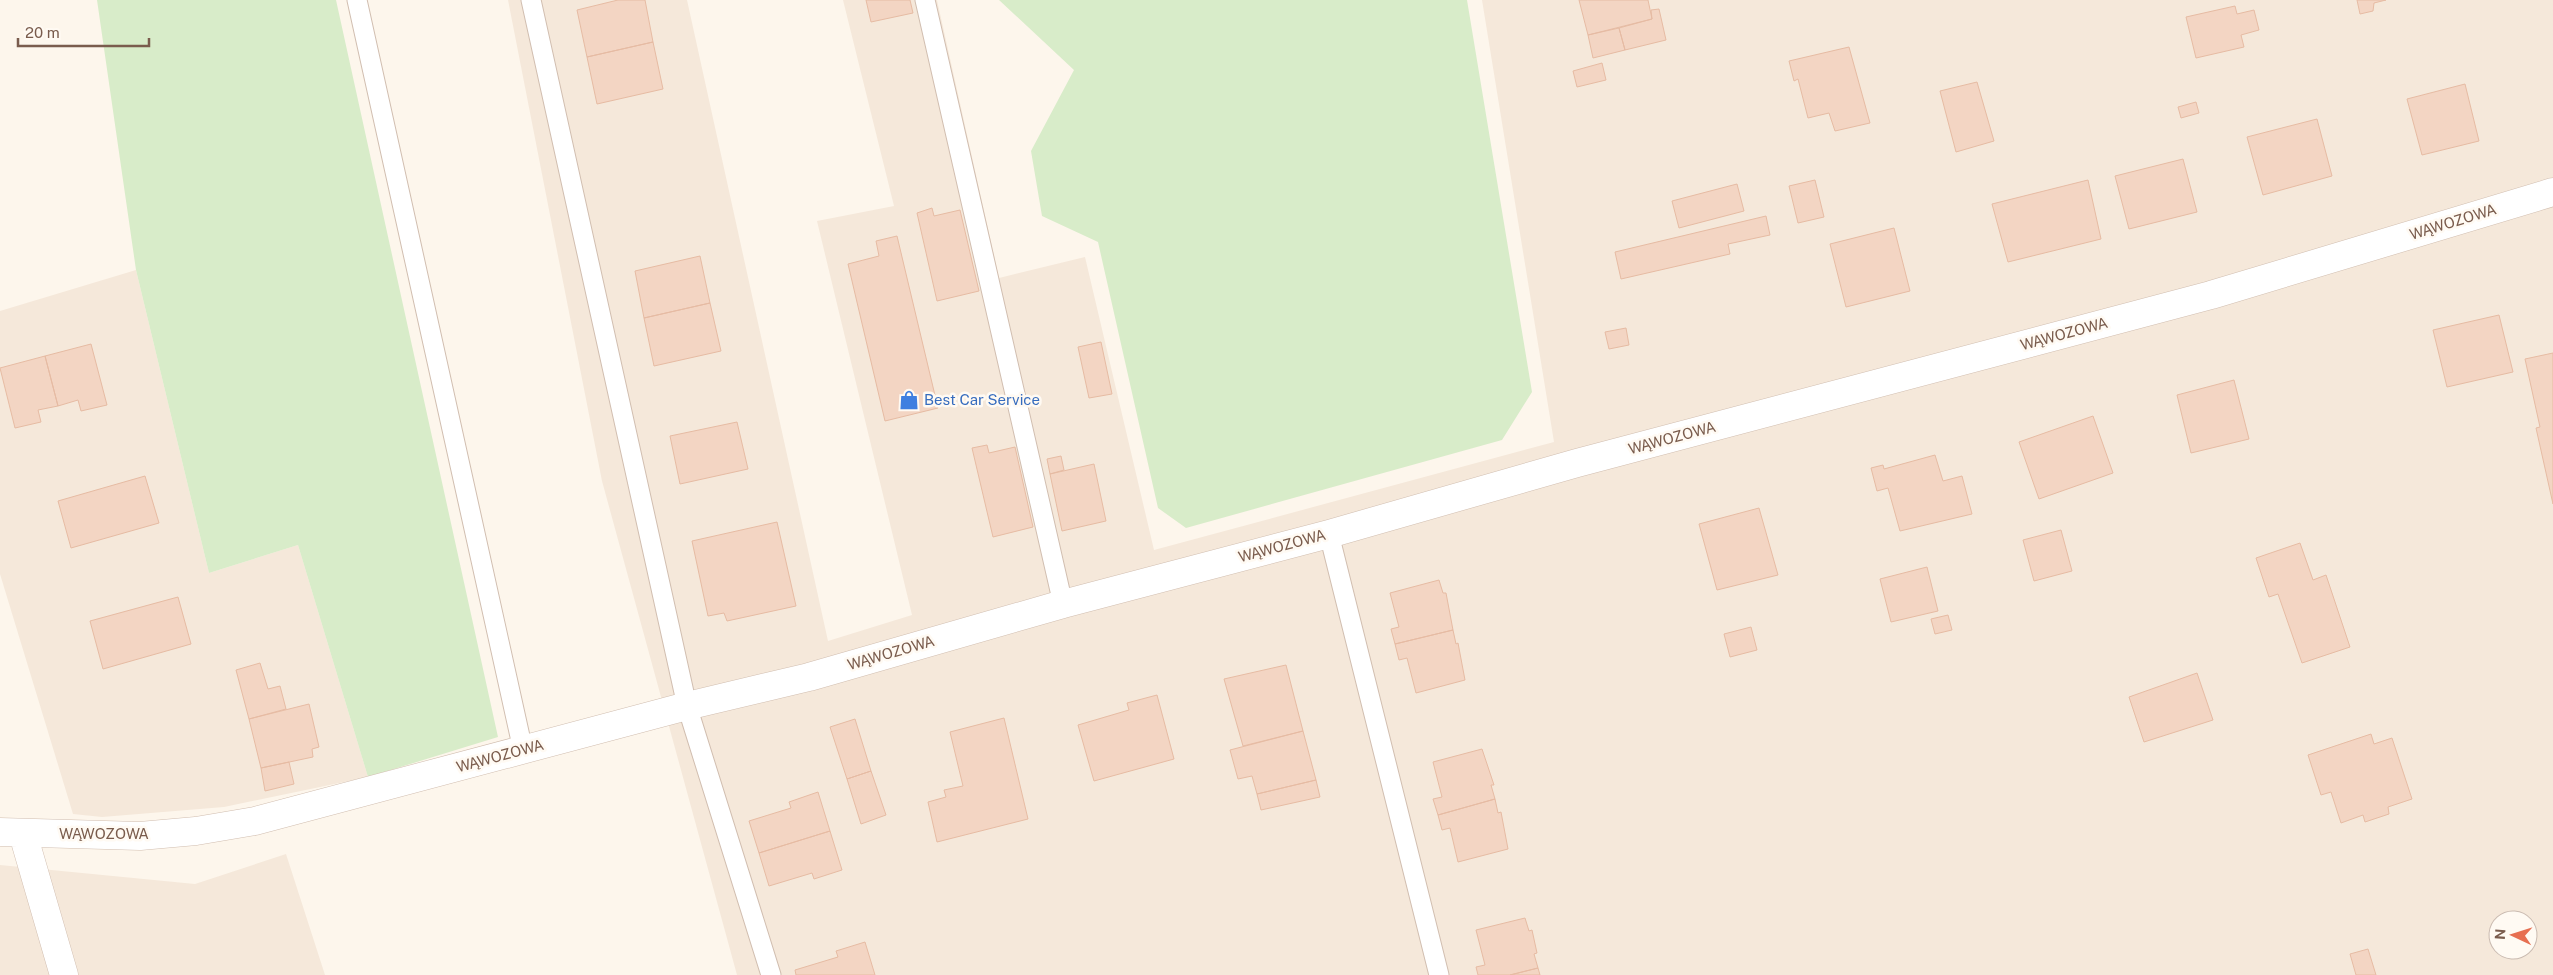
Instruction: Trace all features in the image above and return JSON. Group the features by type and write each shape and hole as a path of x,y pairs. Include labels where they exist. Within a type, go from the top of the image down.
{"street":[{"name":"WĄWOZOWA","path":"11,833 140,836 196,831 255,821 687,706 809,677 1064,604 1330,534 1577,463 2211,295 2553,192"},
{"path":"11,833 64,975"}],"lane":[{"path":"357,0 523,750"},
{"path":"531,0 687,706 771,975"},
{"path":"925,0 1064,604"},
{"path":"1330,534 1439,975"}],"shaded area":[{"path":"508,0 687,0 828,641 912,615 817,221 894,206 843,0 937,0 999,278 1085,257 1154,550 1554,442 1482,0 2553,0 2553,975 737,975 602,481"},
{"path":"136,270 209,573 298,545 368,777 224,807 102,817 73,814 0,574 0,311"},
{"path":"286,854 325,975 0,975 0,865 195,884"}],"green space":[{"path":"97,0 336,0 498,737 368,777 298,545 209,573 136,270"},
{"path":"999,0 1467,0 1532,392 1502,440 1186,528 1158,508 1098,242 1042,216 1031,151 1074,70"}],"building":[{"path":"618,0 645,0 653,42 587,57 577,10"},
{"path":"866,0 910,0 913,13 871,22"},
{"path":"1579,0 1648,0 1652,19 1588,35"},
{"path":"2357,0 2386,0 2374,3 2373,11 2360,14"},
{"path":"2235,6 2237,14 2254,10 2259,30 2241,35 2244,47 2196,58 2186,17"},
{"path":"1659,9 1666,40 1625,50 1619,28 1652,19 1651,10"},
{"path":"1619,28 1625,50 1593,58 1588,35"},
{"path":"653,42 663,89 597,104 587,57"},
{"path":"1849,47 1870,123 1835,131 1829,113 1808,118 1798,79 1794,81 1789,61"},
{"path":"1602,63 1606,80 1577,87 1573,71"},
{"path":"1977,82 1994,141 1956,152 1940,91"},
{"path":"2465,84 2479,141 2422,155 2407,99"},
{"path":"2196,102 2199,113 2181,118 2178,107"},
{"path":"2317,119 2332,176 2263,195 2247,137"},
{"path":"2183,159 2197,212 2129,229 2115,176"},
{"path":"1815,180 1824,217 1798,223 1789,186"},
{"path":"2088,180 2101,239 2008,262 1992,204"},
{"path":"1737,184 1744,211 1679,228 1672,201"},
{"path":"932,208 934,216 960,210 979,291 937,301 917,213"},
{"path":"1766,216 1770,235 1728,244 1730,254 1621,279 1615,252"},
{"path":"1894,228 1910,291 1846,307 1830,244"},
{"path":"897,236 938,408 885,421 848,264 879,256 876,241"},
{"path":"700,256 710,303 644,318 635,271"},
{"path":"710,303 721,351 654,366 644,318"},
{"path":"2499,315 2513,372 2447,387 2433,330"},
{"path":"1626,328 1629,345 1609,349 1605,332"},
{"path":"1101,342 1112,394 1089,398 1078,347"},
{"path":"91,344 107,405 81,411 78,400 58,406 45,356"},
{"path":"2553,353 2553,504 2536,428 2540,427 2525,359"},
{"path":"45,356 58,406 38,410 41,422 15,428 0,368"},
{"path":"2234,380 2249,439 2191,453 2177,395"},
{"path":"2093,416 2113,473 2039,499 2019,442"},
{"path":"737,422 748,469 680,484 670,436"},
{"path":"987,445 989,453 1015,447 1033,527 993,537 972,448"},
{"path":"1935,455 1943,481 1962,476 1972,514 1900,531 1888,488 1877,491 1871,468 1883,465 1884,469"},
{"path":"1061,456 1064,470 1050,474 1047,459"},
{"path":"1094,464 1106,521 1062,531 1050,474"},
{"path":"145,476 159,523 71,548 58,501"},
{"path":"1759,508 1778,575 1717,590 1699,524"},
{"path":"777,522 796,606 727,621 724,613 708,616 692,541"},
{"path":"2061,530 2072,571 2034,581 2023,540"},
{"path":"2300,543 2313,580 2326,575 2350,647 2302,663 2278,594 2269,597 2256,558"},
{"path":"1927,567 1938,611 1891,622 1880,579"},
{"path":"1439,580 1443,593 1446,593 1453,630 1395,644 1391,629 1399,627 1390,593"},
{"path":"178,597 191,644 103,669 90,621"},
{"path":"1948,615 1952,630 1935,634 1931,619"},
{"path":"1751,627 1757,650 1730,657 1724,634"},
{"path":"1453,630 1456,644 1458,643 1465,680 1416,693 1407,658 1399,660 1395,644"},
{"path":"260,663 268,689 280,686 286,709 249,719 236,670"},
{"path":"1286,665 1303,731 1243,746 1224,679"},
{"path":"2197,673 2213,720 2144,742 2129,697"},
{"path":"1157,695 1174,759 1094,781 1078,725 1129,710 1127,703"},
{"path":"309,704 319,747 312,749 313,757 261,768 249,719"},
{"path":"1004,718 1028,819 937,842 928,802 946,797 944,790 963,786 950,732"},
{"path":"855,719 871,771 847,779 830,727"},
{"path":"1303,731 1316,780 1257,794 1252,776 1238,779 1230,750"},
{"path":"2371,734 2374,744 2392,738 2412,799 2388,807 2389,814 2365,822 2363,815 2341,823 2331,792 2321,795 2308,755"},
{"path":"1482,749 1494,785 1491,785 1495,799 1438,815 1433,799 1442,797 1433,762"},
{"path":"289,762 294,784 265,791 261,768"},
{"path":"871,771 886,815 861,824 847,779"},
{"path":"1316,780 1320,797 1261,810 1257,794"},
{"path":"818,792 830,831 759,853 749,821 791,808 789,802"},
{"path":"1495,799 1498,813 1501,812 1508,849 1458,862 1450,828 1442,830 1438,815"},
{"path":"830,831 842,870 814,879 812,873 769,886 759,853"},
{"path":"1525,918 1529,931 1532,930 1537,953 1534,954 1538,968 1510,975 1478,975 1476,967 1485,965 1476,930"},
{"path":"865,942 875,975 796,975 795,970 838,957 836,951"},
{"path":"2368,949 2376,975 2356,975 2350,954"},
{"path":"1538,968 1540,975 1510,975"}],"place":[{"name":"Best Car Service","path":"909,400"}]}
